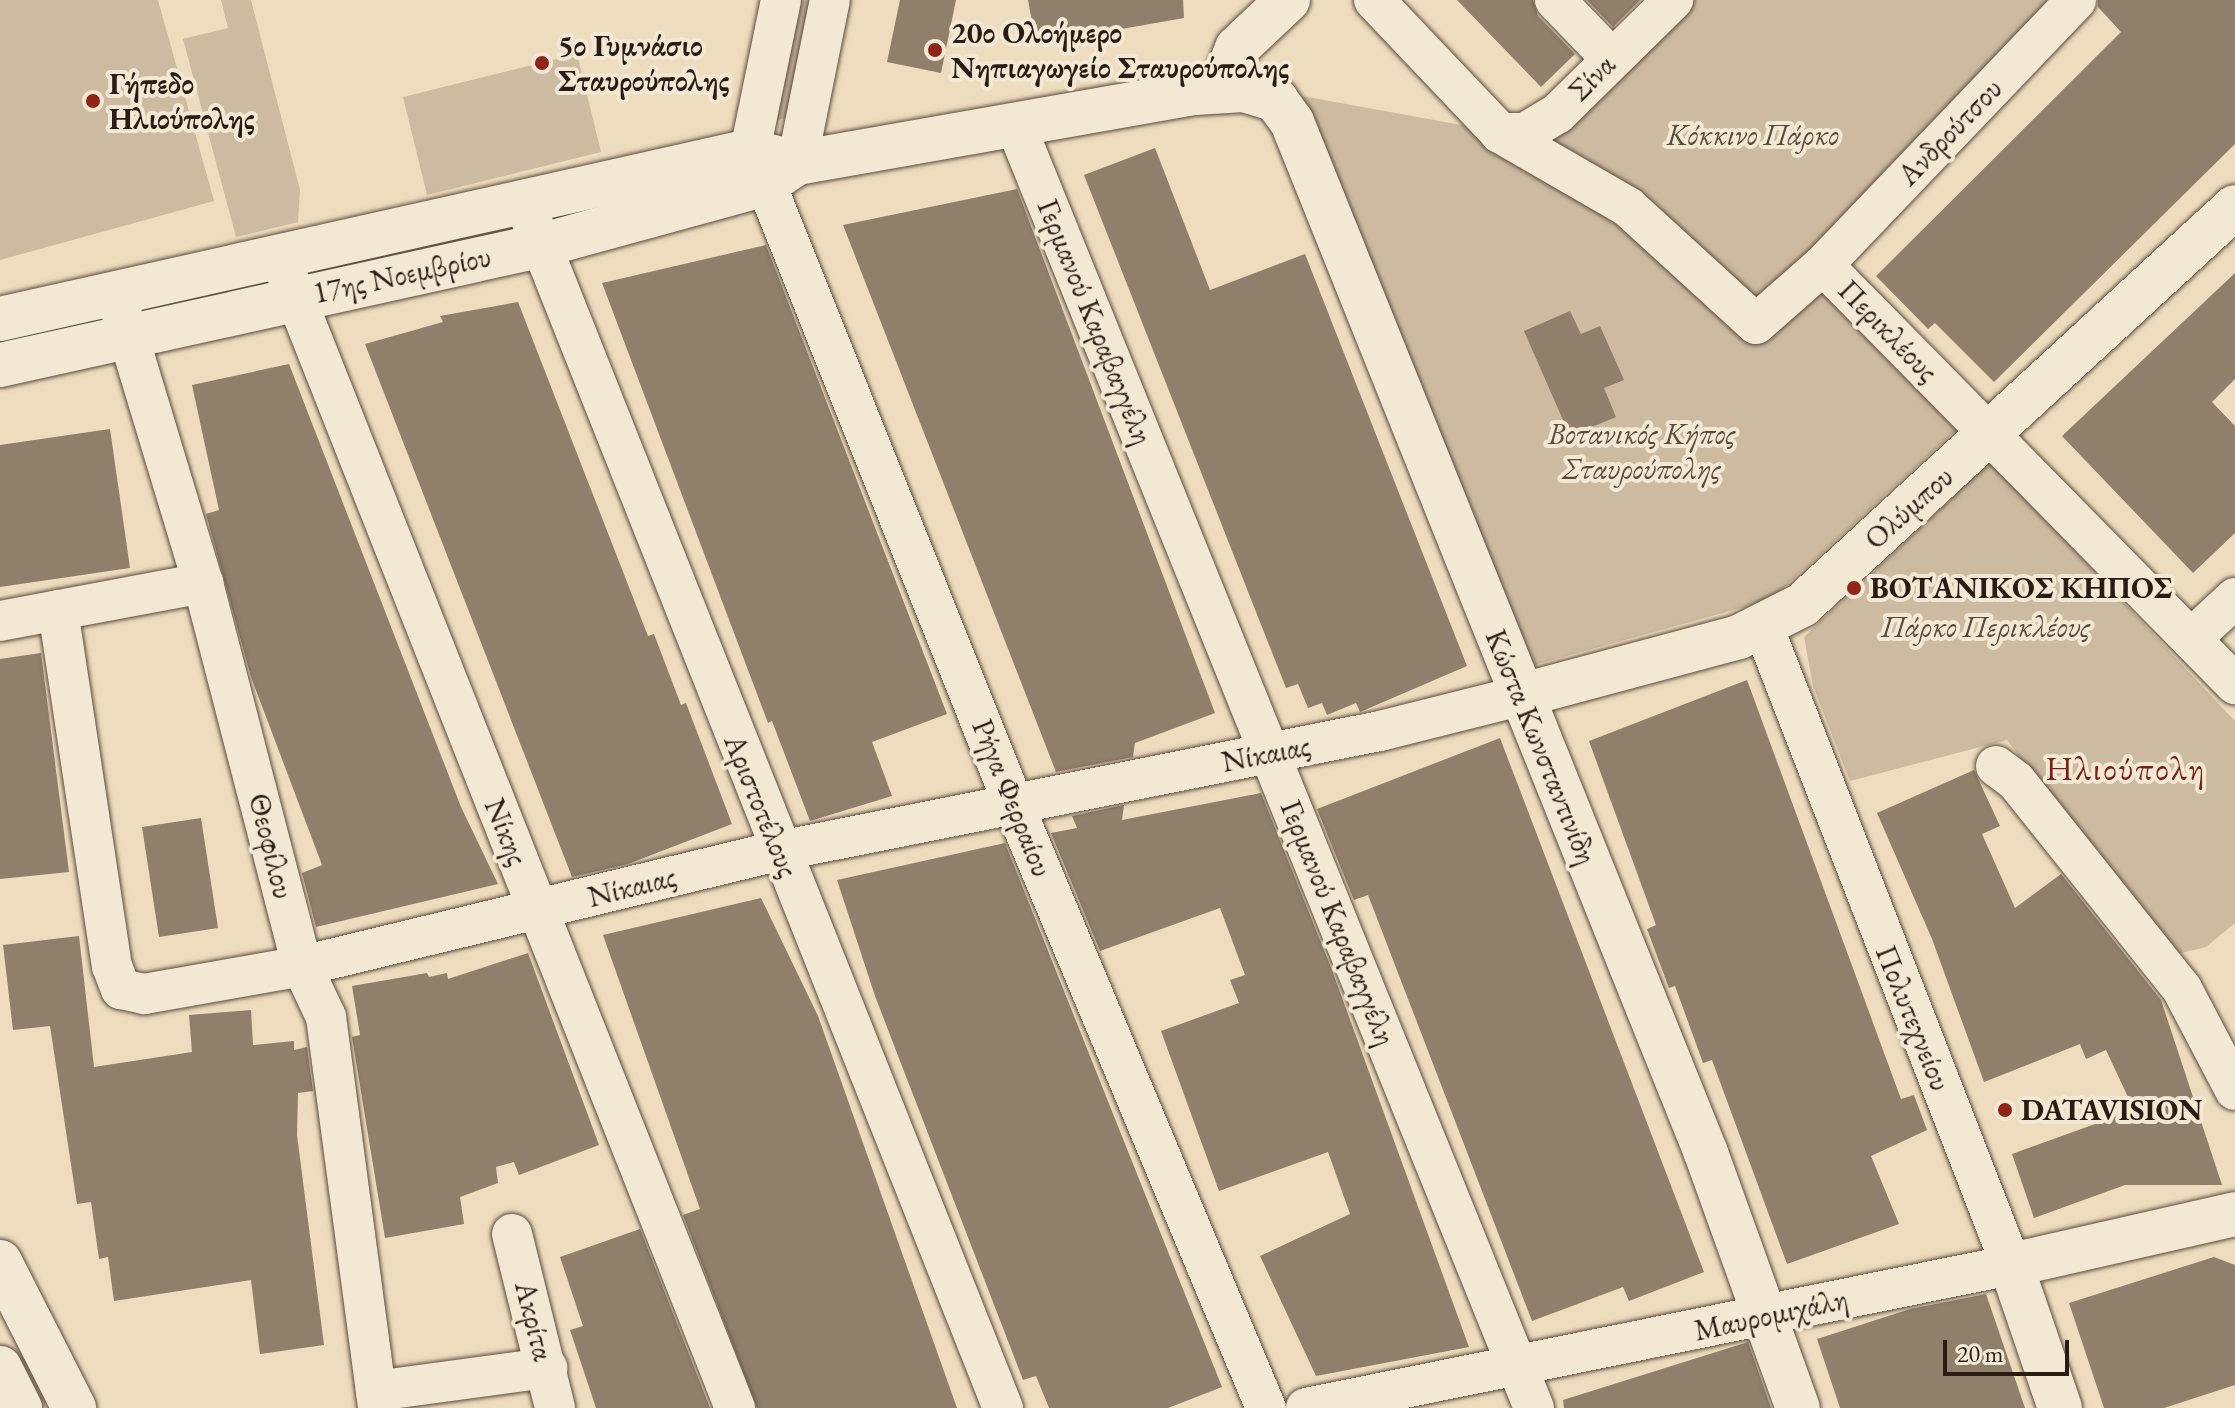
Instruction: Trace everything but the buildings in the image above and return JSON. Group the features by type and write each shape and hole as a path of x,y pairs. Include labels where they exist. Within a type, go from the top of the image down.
{"street":[{"path":"771,166 781,0"},
{"path":"771,166 830,0"},
{"path":"1220,91 1237,48 1288,0"},
{"name":"Περικλέους","path":"1374,0 1500,133 1628,207 1756,324 1823,265 2235,684"},
{"path":"1555,0 1611,58"},
{"name":"Σίνα","path":"1500,133 1525,133 1557,114 1673,0"},
{"name":"Ανδρούτσου","path":"1823,265 2076,0"},
{"name":"17ης Νοεμβρίου","path":"0,319 526,202 771,166 1220,91 1268,96"},
{"name":"Κώστα Κωνσταντινίδη","path":"1268,96 1282,105 1292,122 1767,1316 1798,1408"},
{"name":"Γερμανού Καραβαγγέλη","path":"1016,126 1534,1408"},
{"name":"17ης Νοεμβρίου","path":"0,365 539,246 771,166"},
{"name":"Ρήγα Φερραίου","path":"771,166 1013,803 1266,1408"},
{"name":"Αριστοτέλους","path":"526,202 539,246 1003,1408"},
{"name":"Ολύμπου","path":"1519,696 1764,629 1802,605 2235,207"},
{"name":"Νίκης","path":"279,255 735,1408"},
{"name":"Θεοφίλου","path":"115,293 203,583 302,966 326,1017 377,1399"},
{"path":"0,621 203,583"},
{"path":"2191,639 2235,598"},
{"name":"Νίκαιας","path":"58,610 98,888 121,989 155,992 302,966 779,851 1269,754 1519,696"},
{"name":"Πολυτεχνείου","path":"1764,629 2011,1265 2060,1408"},
{"path":"1996,766 2016,781 2182,989 2235,1090"},
{"name":"Μαυρομιχάλη","path":"1306,1408 1767,1316 2235,1214"},
{"name":"Ακρίτα","path":"512,1234 555,1408"},
{"path":"0,1262 74,1408"},
{"path":"0,1368 20,1408"},
{"path":"377,1399 547,1368"}],"green space":[{"name":"Γήπεδο Ηλιούπολης","path":"0,0 158,0 214,201 0,260"},
{"path":"221,0 251,0 300,190 298,222 236,237 183,39 228,28"},
{"path":"795,0 810,0 786,118 778,120 772,113"},
{"name":"Βοτανικός Κήπος Σταυρούπολης","path":"1673,0 2074,0 1807,271 1959,427 1770,600 1534,665 1302,96 1500,132"},
{"path":"577,54 601,152 427,195 403,97"},
{"name":"Πάρκο Περικλέους","path":"1991,462 2235,721 2235,923 2206,947 2173,955 2007,740 1850,781 1813,686 1804,637"}],"place":[{"name":"20ο Ολοήμερο Νηπιαγωγείο Σταυρούπολης","path":"935,50"},
{"name":"5ο Γυμνάσιο Σταυρούπολης","path":"542,63"},
{"name":"Γήπεδο Ηλιούπολης","path":"93,101"},
{"name":"ΒΟΤΑΝΙΚΟΣ ΚΗΠΟΣ","path":"1854,588"},
{"name":"DATAVISION","path":"2005,1110"}],"district":[{"name":"Ηλιούπολη","path":"2126,769"}],"park label":[{"name":"Κόκκινο Πάρκο","path":"1753,135"}]}
